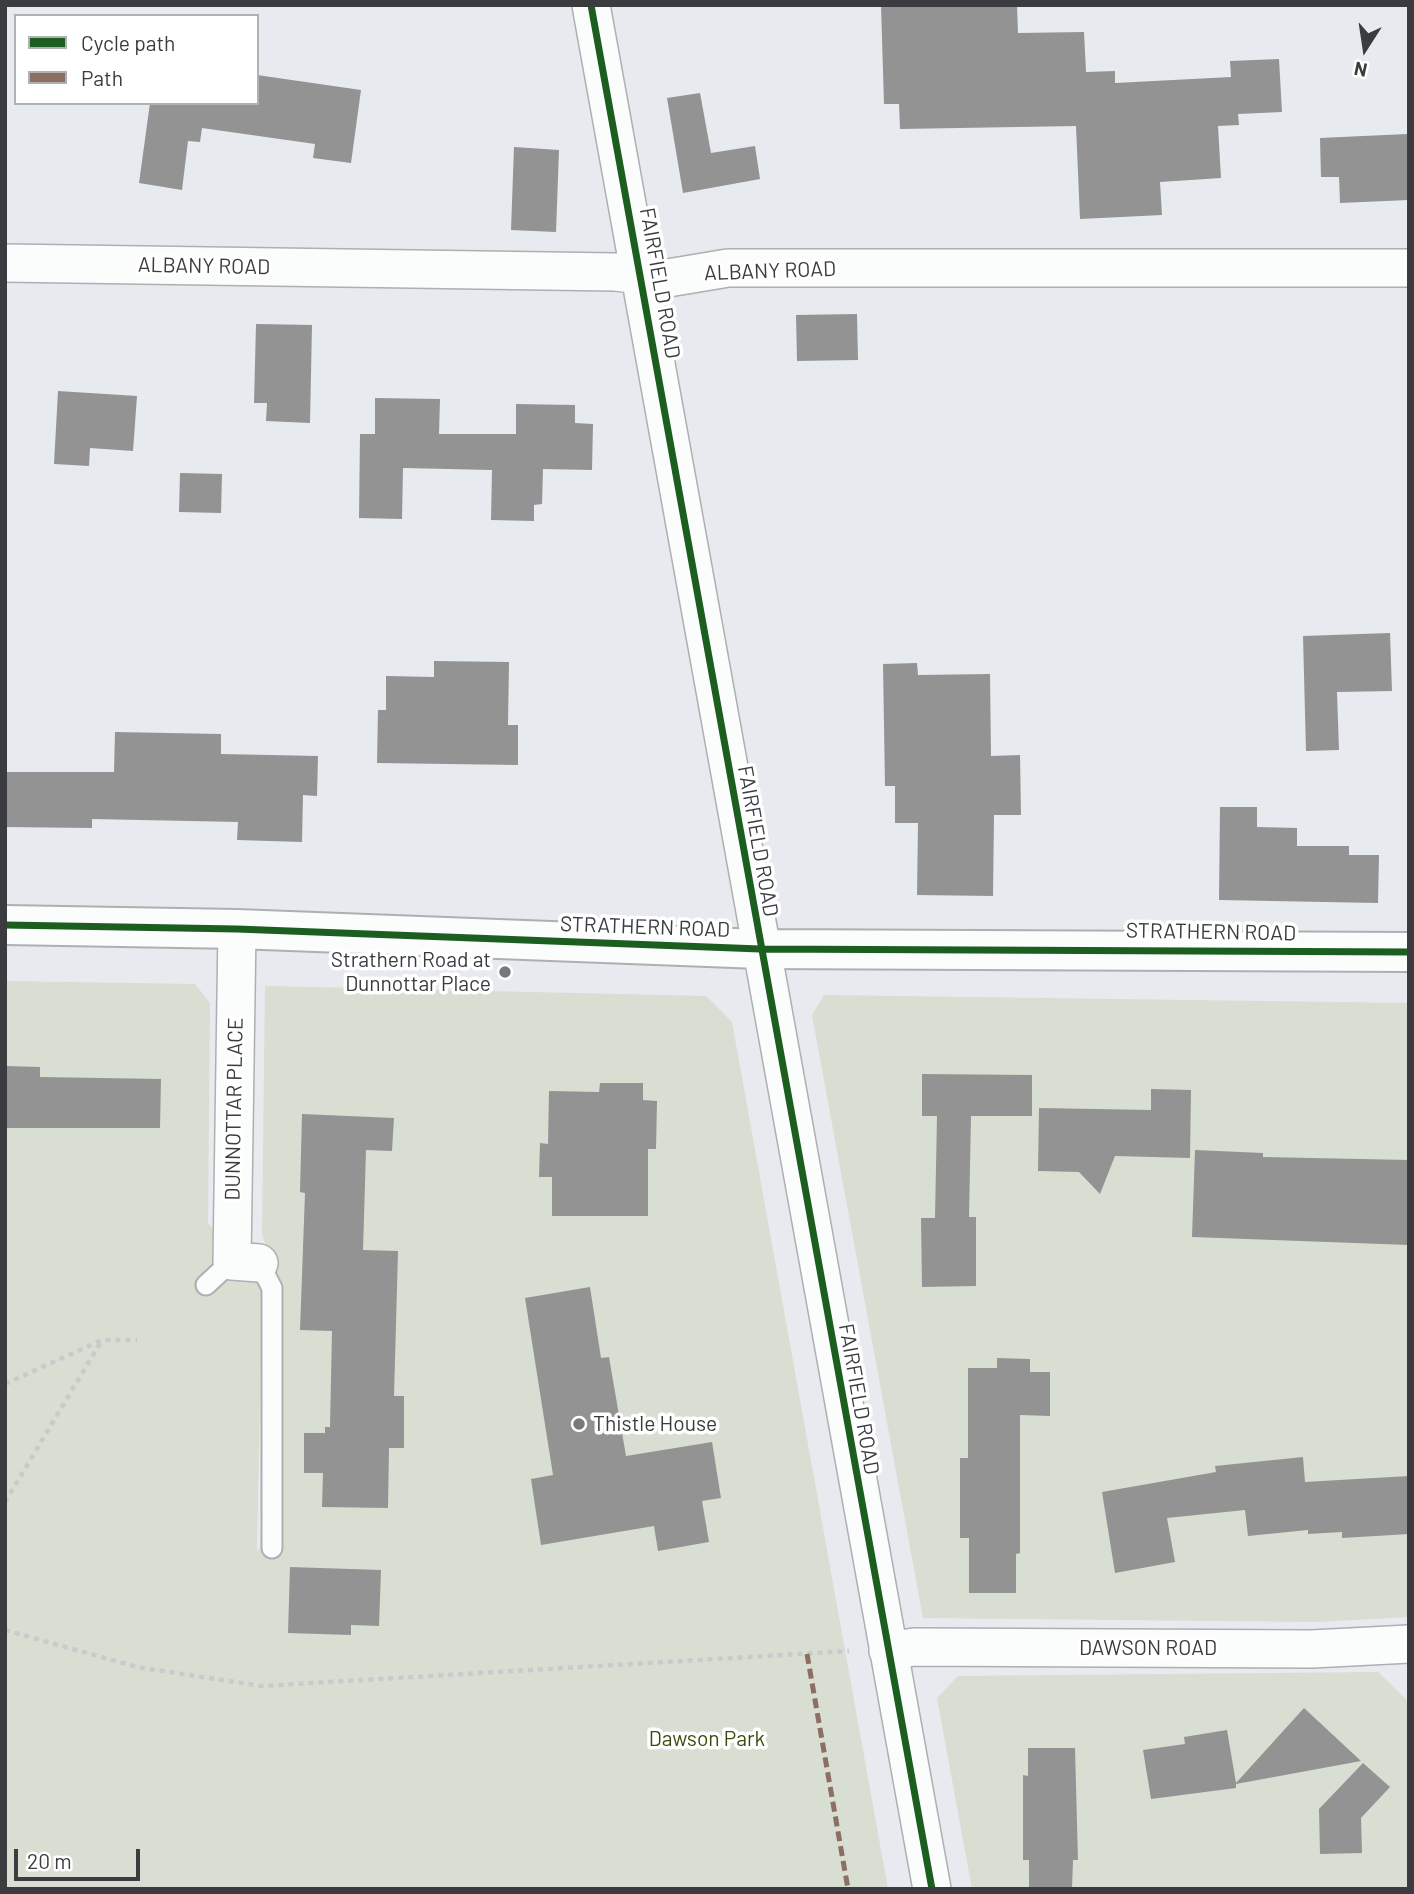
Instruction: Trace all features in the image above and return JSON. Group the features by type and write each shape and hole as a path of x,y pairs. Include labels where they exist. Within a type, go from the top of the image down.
{"street":[{"name":"FAIRFIELD ROAD","path":"591,5 932,1889"},
{"name":"ALBANY ROAD","path":"5,263 615,272 668,278 728,268 1409,268"},
{"name":"STRATHERN ROAD","path":"5,925 237,929 760,949 1409,952"},
{"name":"DUNNOTTAR PLACE","path":"233,1270 237,929"},
{"name":"DAWSON ROAD","path":"888,1651 914,1647 1312,1649 1409,1644"}],"lane":[{"path":"233,1270 272,1288 272,1548"}],"path":[{"path":"5,1384 102,1340 137,1340"},
{"path":"5,1502 102,1340"},
{"path":"5,1630 137,1667 262,1686 888,1651"}],"green space":[{"name":"Dawson Park","path":"5,981 195,984 210,1003 208,1223 262,1288 257,1552 281,1512 283,1289 262,1235 265,986 706,996 732,1022 888,1889 5,1889"},
{"path":"824,995 1409,1003 1409,1617 1316,1622 923,1618 812,1015"},
{"path":"1378,1672 1409,1702 1409,1889 972,1889 937,1698 958,1676"}],"building":[{"path":"881,5 1017,5 1018,33 1084,32 1086,72 1115,71 1115,83 1231,77 1230,61 1279,59 1282,112 1238,114 1239,125 1218,126 1221,178 1160,182 1162,215 1080,219 1076,126 900,129 899,104 884,104"},
{"path":"259,75 361,90 351,163 313,158 315,144 202,128 200,142 188,141 182,190 139,183 150,105 259,105"},
{"path":"700,93 711,153 755,146 760,179 683,193 667,98"},
{"path":"1407,134 1409,200 1340,203 1339,177 1321,177 1320,138"},
{"path":"514,147 559,150 556,232 511,230"},
{"path":"857,314 858,360 797,361 796,315"},
{"path":"256,324 312,325 310,423 266,421 267,403 254,403"},
{"path":"58,391 137,396 133,451 90,448 89,466 54,464"},
{"path":"375,398 440,399 439,434 516,434 516,404 575,405 575,423 593,424 592,470 543,469 542,504 534,505 534,521 491,520 492,470 403,468 402,519 359,518 360,434 375,434"},
{"path":"180,473 222,474 221,513 179,512"},
{"path":"1390,633 1392,691 1337,692 1339,750 1306,751 1303,636"},
{"path":"434,661 509,662 508,725 518,725 518,765 377,763 378,710 386,710 386,676 434,677"},
{"path":"917,663 918,675 990,674 991,756 1020,755 1021,815 994,815 993,896 917,895 918,823 895,823 895,786 885,786 883,664"},
{"path":"115,732 221,734 221,754 318,756 317,796 303,795 302,842 237,840 238,822 92,819 92,828 5,827 5,772 114,772"},
{"path":"1220,807 1257,807 1257,827 1297,828 1297,846 1349,846 1349,855 1379,855 1378,903 1219,900"},
{"path":"5,1066 40,1067 40,1077 161,1079 160,1128 5,1128"},
{"path":"922,1074 1032,1075 1032,1116 971,1116 969,1217 976,1217 976,1286 922,1287 921,1218 935,1218 937,1116 922,1116"},
{"path":"600,1083 643,1083 643,1100 657,1101 656,1149 648,1149 648,1216 552,1216 552,1177 539,1177 540,1143 548,1144 549,1091 599,1092"},
{"path":"1151,1089 1191,1090 1190,1158 1115,1156 1100,1194 1079,1172 1038,1171 1039,1108 1151,1110"},
{"path":"302,1114 394,1118 392,1151 366,1150 363,1250 398,1251 394,1396 404,1396 404,1448 389,1448 388,1508 322,1507 323,1473 304,1473 304,1433 325,1433 325,1427 330,1427 332,1331 300,1330 305,1193 300,1192"},
{"path":"1195,1150 1263,1153 1263,1157 1409,1160 1409,1245 1192,1237"},
{"name":"Thistle House","path":"590,1287 601,1358 609,1357 626,1456 712,1442 721,1498 702,1501 709,1542 658,1551 654,1526 541,1545 531,1479 553,1475 525,1298"},
{"path":"997,1358 1030,1359 1030,1372 1050,1372 1050,1416 1020,1415 1020,1553 1016,1554 1016,1593 969,1593 969,1538 960,1538 960,1458 968,1458 968,1368 997,1368"},
{"path":"1303,1457 1305,1482 1409,1476 1409,1534 1342,1538 1342,1532 1308,1534 1308,1530 1248,1536 1245,1510 1167,1518 1175,1562 1115,1573 1102,1492 1216,1472 1215,1466"},
{"path":"290,1567 381,1570 379,1626 351,1625 351,1635 288,1633"},
{"path":"1304,1708 1361,1761 1236,1784 1236,1788 1151,1799 1143,1750 1185,1744 1184,1737 1227,1730 1236,1783"},
{"path":"1028,1748 1075,1748 1078,1860 1073,1860 1072,1889 1029,1889 1029,1860 1023,1860 1023,1775 1028,1776"},
{"path":"1363,1763 1390,1787 1361,1818 1362,1853 1320,1854 1319,1809"}],"marked path":[{"path":"807,1654 848,1889"}],"cycle path":[{"path":"591,5 932,1889"},
{"path":"5,925 237,929 760,949 1409,952"}],"place":[{"name":"Strathern Road at Dunnottar Place","path":"505,972"},
{"name":"Thistle House","path":"579,1424"}]}
